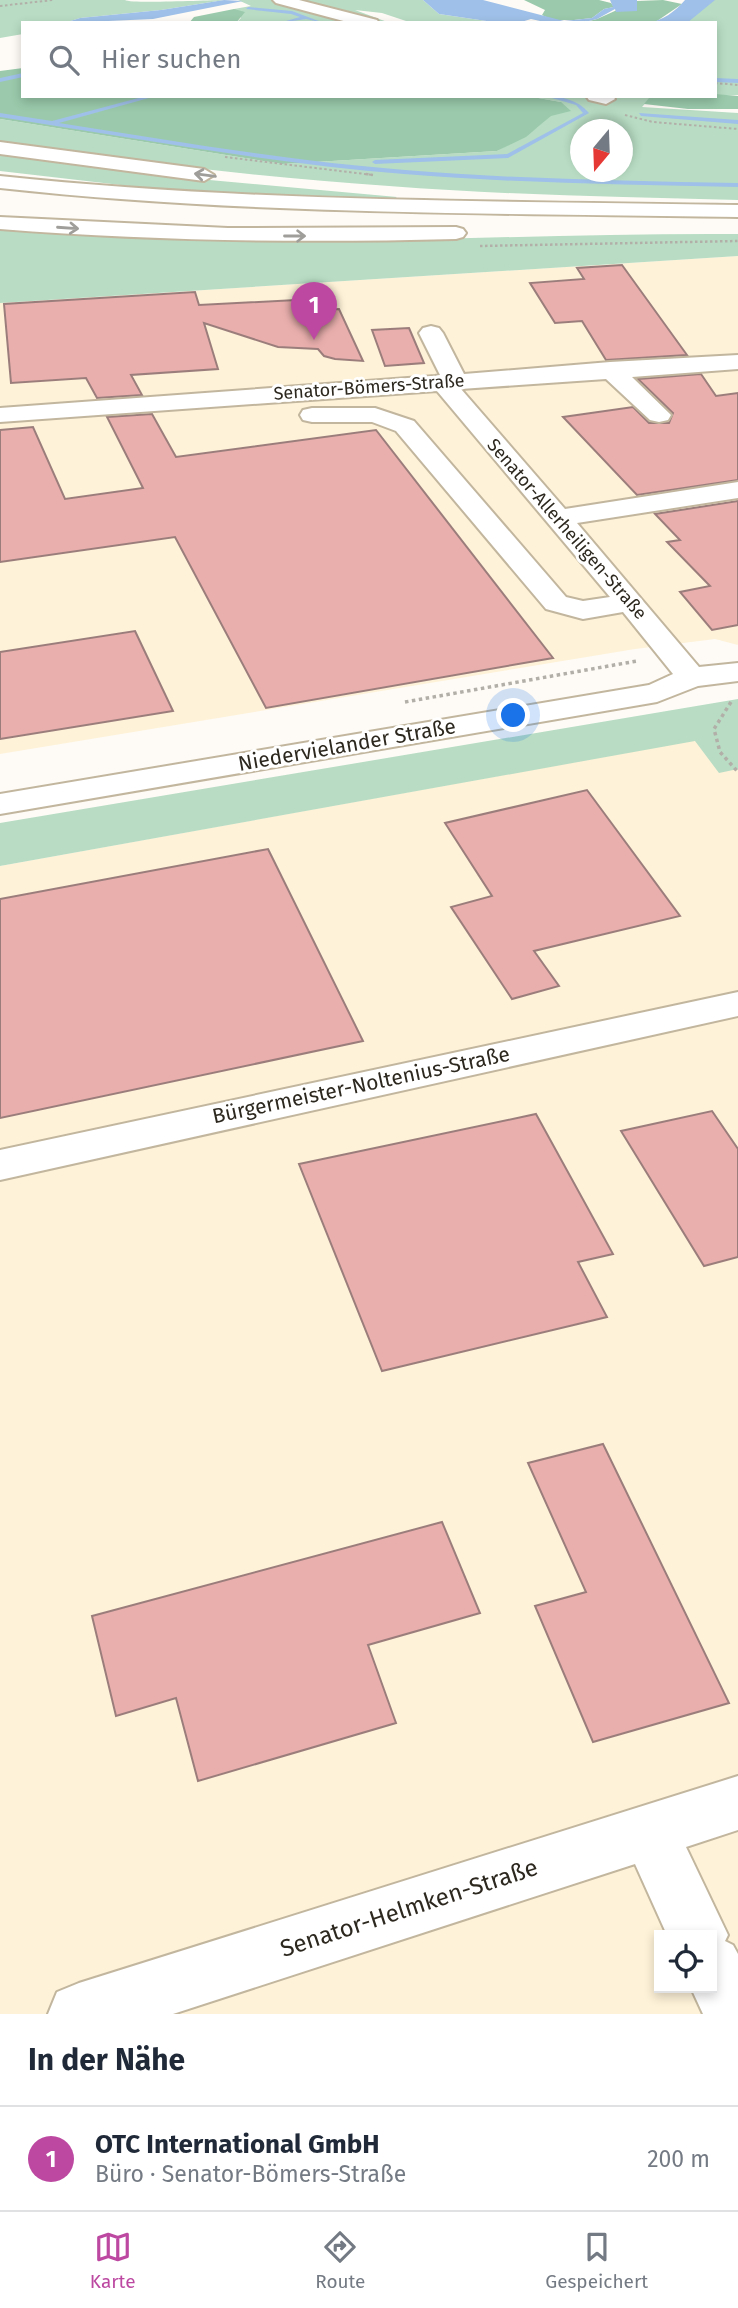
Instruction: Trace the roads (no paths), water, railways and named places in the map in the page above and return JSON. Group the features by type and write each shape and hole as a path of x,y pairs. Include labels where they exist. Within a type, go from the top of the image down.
{"main road":[{"path":"281,0 363,21"},
{"path":"0,148 226,178"},
{"path":"0,182 145,196 316,205 728,219"},
{"path":"308,185 728,219"},
{"path":"0,195 308,217 564,221 728,219"},
{"path":"567,229 728,219"},
{"path":"0,223 154,234 292,237 470,232"},
{"name":"Senator-Allerheiligen-Straße","path":"431,333 448,382 691,677"},
{"name":"Senator-Bömers-Straße","path":"0,415 610,369 738,362"},
{"path":"610,369 659,415"},
{"path":"187,400 191,408 200,413 229,418 375,415 405,426 556,603 578,610 630,603"},
{"path":"558,518 738,489"},
{"name":"Niedervielander Straße","path":"0,804 657,693 691,677 736,685"},
{"name":"Bürgermeister-Noltenius-Straße","path":"0,1165 734,1005"},
{"name":"Senator-Helmken-Straße","path":"79,2014 738,1803"},
{"path":"649,1831 696,1930"},
{"path":"717,1977 734,2014"}],"water":[{"path":"224,0 243,1 153,19 70,21 80,18 161,10"},
{"path":"423,0 483,0 564,21 486,21 439,14"},
{"path":"610,0 637,0 637,11 616,12 615,9 597,19 564,21 592,18 604,9 613,7"},
{"path":"685,0 715,0 689,21 655,21"}],"waterway":[{"path":"248,8 292,13 316,21"},
{"path":"291,21 305,18"},
{"path":"0,80 21,75"},
{"path":"717,80 738,81"},
{"path":"54,122 145,98"},
{"path":"375,162 508,156 586,113 578,104 556,98"},
{"path":"641,114 738,122"},
{"path":"0,115 273,158 403,172 539,181 738,185"}],"place":[{"name":"OTC International GmbH","path":"314,340"}]}
